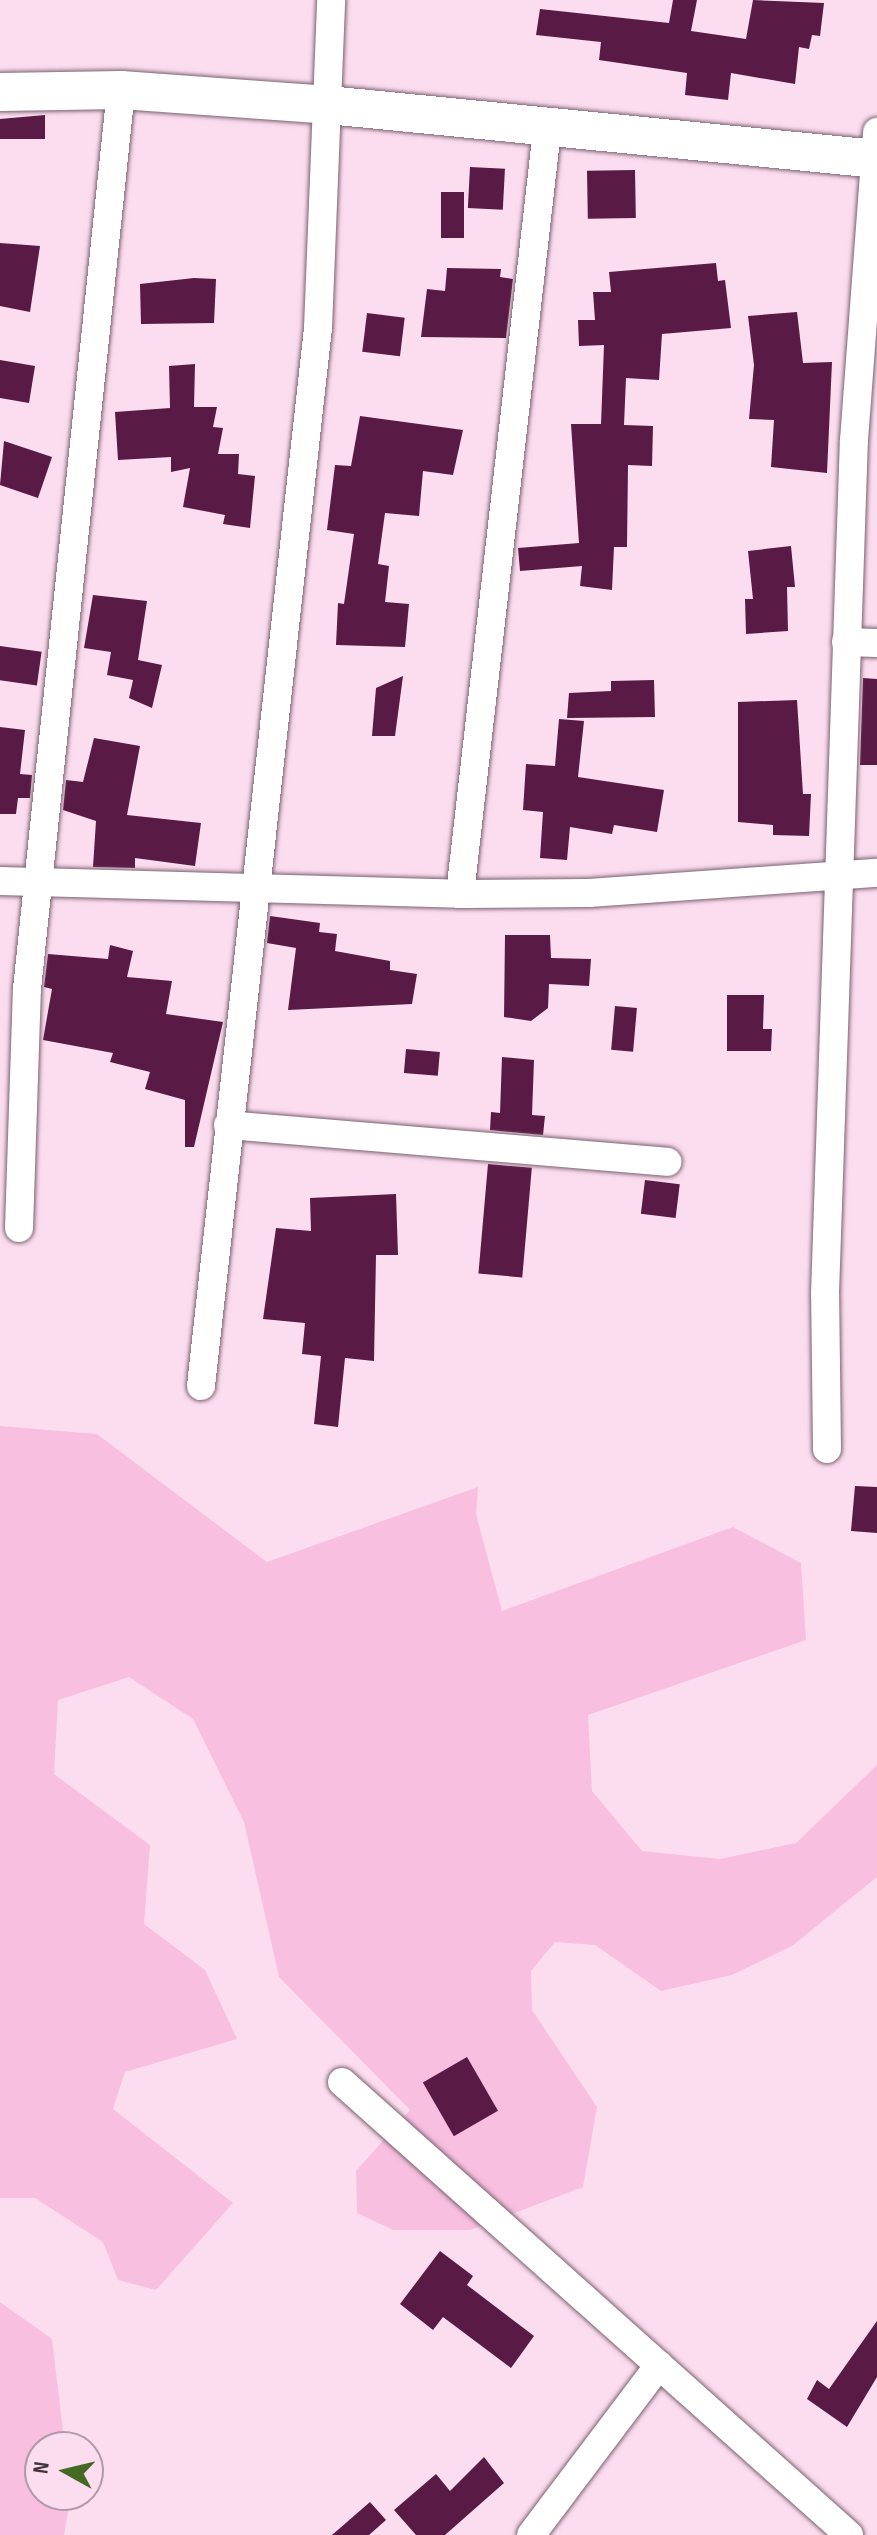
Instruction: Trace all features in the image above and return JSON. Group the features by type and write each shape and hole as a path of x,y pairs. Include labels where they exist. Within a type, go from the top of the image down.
{"main road":[{"path":"0,92 121,90 876,150"}],"street":[{"path":"201,1386 318,328 331,0"},
{"path":"19,1228 38,884 121,90"},
{"path":"460,894 548,122"},
{"path":"827,1449 825,1294 846,642 865,440 876,150"},
{"path":"846,642 877,643"},
{"path":"0,881 254,893 589,893 838,873 877,873"},
{"path":"228,1125 667,1162"},
{"path":"342,2082 849,2535"},
{"path":"531,2535 659,2365"}],"shaded area":[{"path":"0,1426 97,1434 267,1562 478,1487 476,1514 502,1611 733,1527 801,1563 806,1640 588,1715 592,1791 642,1851 720,1859 796,1843 877,1765 877,1877 792,1946 732,1975 661,1991 595,1945 555,1942 531,1971 532,2010 597,2107 583,2187 470,2230 393,2230 357,2213 356,2171 410,2110 279,1977 244,1822 193,1719 129,1677 58,1700 54,1774 150,1845 144,1924 205,1970 237,2039 125,2072 113,2109 233,2203 156,2290 118,2280 103,2242 35,2198 0,2198"},
{"path":"0,2302 52,2339 63,2431 24,2431 24,2511 68,2511 64,2535 0,2535"}],"building":[{"path":"673,0 697,0 691,31 746,39 753,0 824,3 820,36 812,35 809,49 799,47 795,84 731,73 728,100 685,95 687,73 599,60 601,42 536,35 540,9 669,23"},
{"path":"45,115 45,139 0,139 0,119"},
{"path":"470,167 505,169 503,210 468,208"},
{"path":"635,170 636,218 588,219 587,171"},
{"path":"441,192 464,192 464,238 441,238"},
{"path":"0,243 40,246 30,312 0,306"},
{"path":"716,263 718,281 725,280 731,328 662,334 659,380 626,378 624,425 653,426 652,466 628,465 627,547 614,547 612,590 580,586 582,566 520,571 518,548 579,543 571,424 601,424 604,345 579,346 578,320 595,320 593,292 611,292 609,272"},
{"path":"447,268 501,269 500,277 513,279 506,338 421,337 427,289 445,291"},
{"path":"194,278 216,279 214,323 141,324 140,284"},
{"path":"797,312 803,363 832,362 827,473 771,467 774,420 749,419 754,365 748,316"},
{"path":"367,313 405,318 400,356 362,352"},
{"path":"0,360 35,366 29,403 0,398"},
{"path":"195,364 194,407 217,407 213,427 223,428 218,454 239,454 238,474 255,476 250,528 223,524 225,515 183,507 190,468 171,472 171,457 118,460 115,412 170,408 169,366"},
{"path":"360,416 463,430 453,475 423,471 419,516 385,513 378,564 389,566 385,602 409,604 405,647 336,645 338,603 344,604 354,534 327,530 335,465 351,466"},
{"path":"4,441 52,457 38,498 0,485"},
{"path":"791,546 795,587 787,587 788,631 746,634 745,599 753,599 748,551"},
{"path":"93,595 147,601 138,660 162,665 152,708 129,698 133,680 107,675 111,652 84,648"},
{"path":"0,646 42,652 37,686 0,680"},
{"path":"403,676 395,736 372,736 376,688"},
{"path":"863,678 877,679 877,765 860,765"},
{"path":"654,680 655,717 567,718 569,693 611,691 611,681"},
{"path":"797,700 803,794 811,794 809,836 773,835 773,825 738,822 738,702"},
{"path":"559,719 584,721 578,777 664,790 657,832 614,825 612,834 570,827 567,860 540,858 543,812 523,810 526,764 555,766"},
{"path":"0,727 25,730 20,774 32,775 30,798 18,798 16,814 0,814"},
{"path":"94,738 140,746 127,815 201,823 195,866 135,858 135,868 93,867 96,821 63,810 66,780 83,782"},
{"path":"270,916 320,923 319,932 337,934 335,951 390,961 390,970 417,974 412,1004 288,1010 296,948 267,943"},
{"path":"505,935 550,935 551,958 591,959 589,986 549,984 548,1008 531,1021 504,1017"},
{"path":"110,945 133,951 127,977 172,981 166,1014 223,1022 194,1147 185,1147 185,1100 145,1089 150,1072 110,1062 113,1053 43,1040 52,989 44,987 48,954 108,959"},
{"path":"727,995 764,995 763,1029 772,1029 771,1051 727,1051"},
{"path":"615,1006 637,1008 633,1052 611,1050"},
{"path":"406,1049 440,1052 438,1076 404,1073"},
{"path":"502,1057 534,1060 532,1115 545,1116 543,1135 490,1130 491,1112 500,1113"},
{"path":"488,1164 532,1168 522,1277 478,1274"},
{"path":"645,1180 680,1184 676,1218 641,1214"},
{"path":"396,1194 398,1255 376,1255 374,1361 345,1358 338,1427 314,1424 321,1356 302,1354 305,1323 263,1319 276,1228 311,1231 310,1198"},
{"path":"855,1486 877,1487 877,1533 851,1531"},
{"path":"467,2057 498,2111 454,2136 423,2082"},
{"path":"440,2251 473,2276 467,2285 534,2336 511,2368 443,2317 433,2330 400,2304"},
{"path":"877,2321 877,2377 847,2427 807,2399 817,2380 829,2389"},
{"path":"484,2457 504,2483 445,2535 416,2535 394,2510 436,2474 450,2491"},
{"path":"370,2502 386,2520 369,2535 332,2535"}]}
